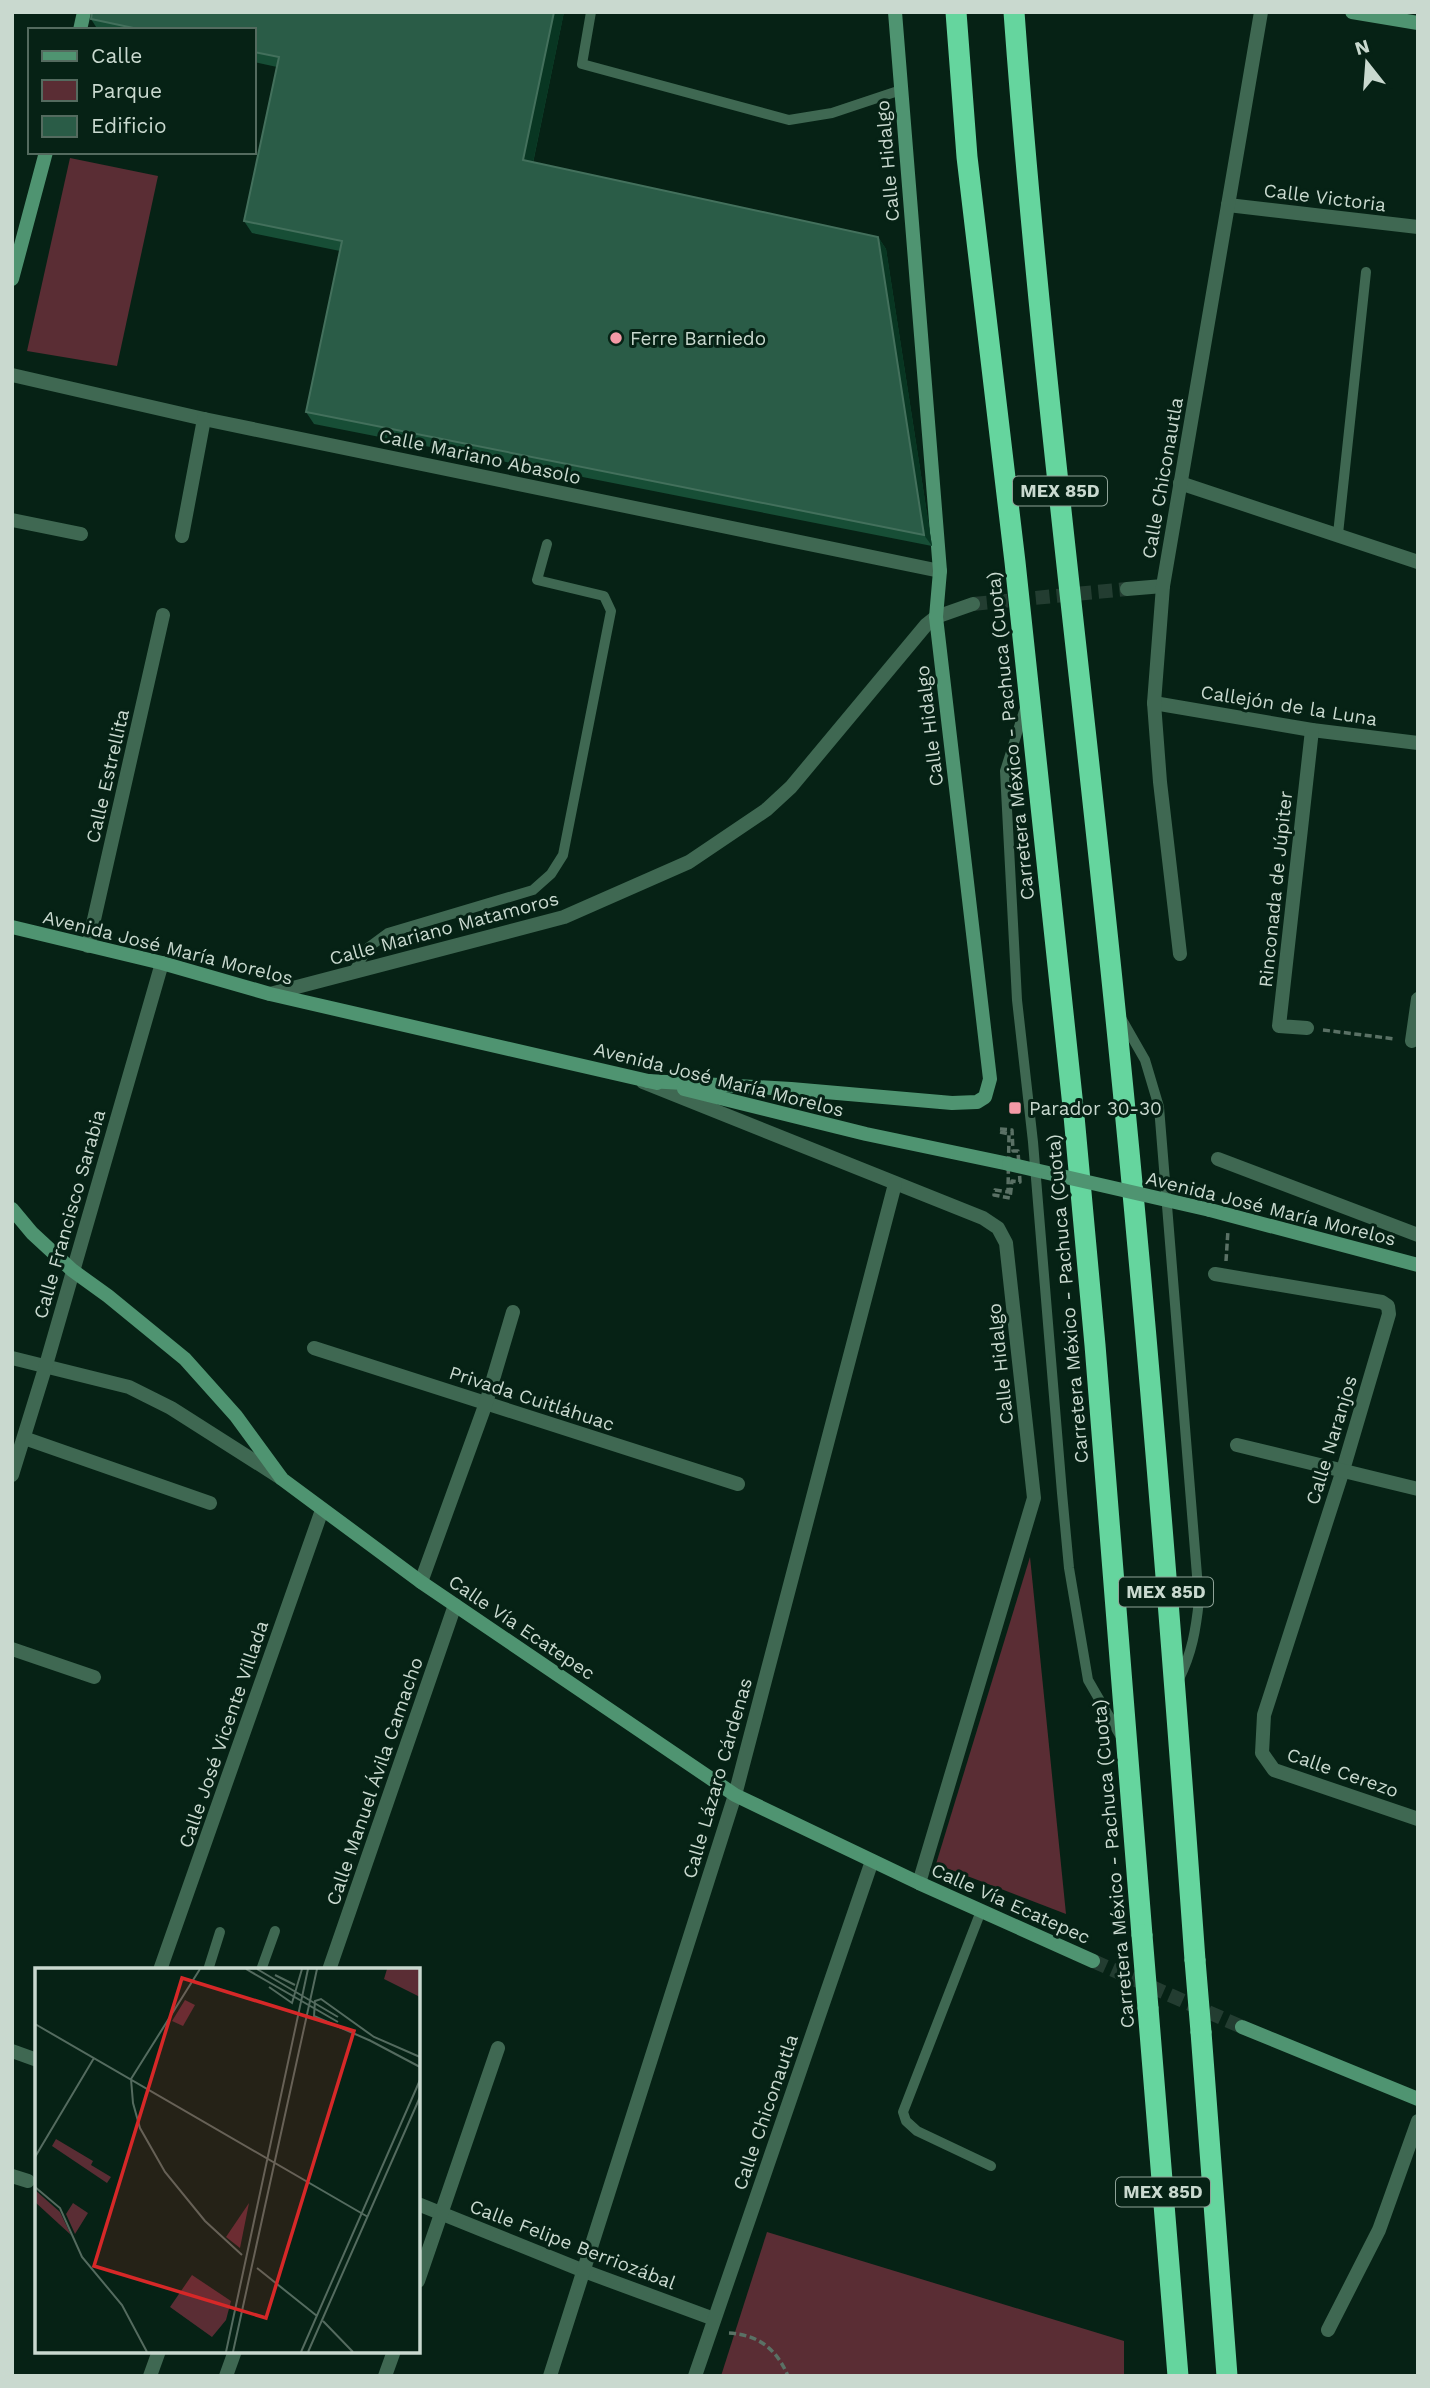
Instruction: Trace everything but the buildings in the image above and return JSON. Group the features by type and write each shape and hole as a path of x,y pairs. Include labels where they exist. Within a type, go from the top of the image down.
{"highway":[{"name":"Carretera México - Pachuca (Cuota)","path":"956,12 967,157 1015,562 1074,1116 1178,2376"},
{"name":"MEX 85D","path":"1014,12 1038,272 1115,1009 1174,1689 1227,2376"}],"main road":[{"name":"Calle Hidalgo","path":"649,1081 792,1089 953,1104 977,1102 985,1097 990,1079 936,617 940,571 895,12"},
{"path":"1352,12 1418,23"},
{"path":"12,279 45,154"},
{"name":"Avenida José María Morelos","path":"12,928 162,963 270,994 626,1075 866,1134 1011,1158 1418,1265"},
{"name":"Calle Vía Ecatepec","path":"12,1209 32,1233 72,1270 185,1359 236,1416 282,1479 421,1582 735,1795 919,1883 1093,1961"},
{"path":"1242,2027 1418,2099"}],"street":[{"name":"Calle Chiconautla","path":"1180,954 1160,782 1154,703 1163,586 1261,12"},
{"name":"Calle Victoria","path":"1228,205 1418,227"},
{"name":"Calle Mariano Abasolo","path":"12,375 204,419 940,571"},
{"path":"182,536 204,419"},
{"path":"1181,483 1418,562"},
{"path":"12,520 81,534"},
{"path":"1127,589 1163,586"},
{"path":"936,617 973,604"},
{"name":"Calle Estrellita","path":"88,946 163,615"},
{"name":"Calle Mariano Matamoros","path":"270,994 564,917 690,862 766,810 791,787 936,617"},
{"name":"Callejón de la Luna","path":"1154,703 1312,730 1418,743"},
{"name":"Rinconada de Júpiter","path":"1307,1028 1279,1026 1312,730"},
{"name":"Calle Francisco Sarabia","path":"12,1475 162,963"},
{"path":"1412,1041 1418,999"},
{"name":"Calle Hidalgo","path":"626,1075 983,1218 998,1228 1006,1243 1034,1498 919,1883"},
{"path":"1218,1159 1418,1235"},
{"name":"Calle Lázaro Cárdenas","path":"550,2376 735,1795 895,1184"},
{"name":"Calle Naranjos","path":"1221,1275 1382,1302 1388,1306 1389,1314 1343,1470 1264,1716 1262,1753"},
{"path":"421,1582 486,1403 513,1312"},
{"name":"Privada Cuitláhuac","path":"314,1348 738,1484"},
{"path":"12,1358 129,1387 172,1408 282,1479"},
{"path":"24,1438 210,1503"},
{"path":"1237,1445 1418,1489"},
{"name":"Calle José Vicente Villada","path":"161,1968 321,1510"},
{"name":"Calle Manuel Ávila Camacho","path":"330,1968 455,1605"},
{"path":"12,1649 94,1677"},
{"name":"Calle Cerezo","path":"1262,1753 1274,1770 1418,1819"},
{"name":"Calle Chiconautla","path":"695,2376 872,1861"},
{"path":"420,2275 498,2048"},
{"path":"12,2051 35,2059"},
{"path":"1328,2330 1379,2230 1418,2121"},
{"path":"12,2176 28,2181"},
{"name":"Calle Felipe Berriozábal","path":"420,2205 584,2272 714,2319"},
{"path":"150,2376 158,2353"},
{"path":"226,2376 233,2353"},
{"path":"386,2376 393,2353"}],"lane":[{"path":"591,12 582,64 789,120 832,113 901,90"},
{"path":"1338,534 1366,272"},
{"path":"353,972 369,947 388,933 533,890 551,874 563,855 611,611 604,596 537,580 547,544"},
{"path":"1028,698 1004,771 1017,1000 1033,1142 1069,1568 1088,1680 1126,1747"},
{"path":"1115,1009 1145,1060 1159,1107 1199,1600 1196,1634 1188,1661 1174,1689"},
{"path":"981,1911 903,2112 906,2121 917,2131 991,2166"},
{"path":"262,1968 275,1931"},
{"path":"209,1968 219,1932"}],"path":[{"path":"1307,1028 1412,1041"},
{"path":"1009,1134 1000,1132 1000,1129 1012,1130 1011,1158"},
{"path":"1008,1192 995,1190 994,1195 1010,1198 1012,1181"},
{"path":"1221,1275 1228,1214"},
{"path":"714,2319 728,2333 746,2334 761,2341 788,2376"}],"green space":[{"path":"70,158 158,176 117,366 27,351"},
{"path":"1030,1557 1066,1914 936,1864"},
{"path":"767,2232 1124,2341 1124,2376 721,2376"}],"tunnel":[{"path":"973,604 1127,589"},
{"path":"1093,1961 1242,2027"}],"place":[{"name":"Ferre Barniedo","path":"616,338"},
{"name":"Parador 30-30","path":"1015,1108"}]}
